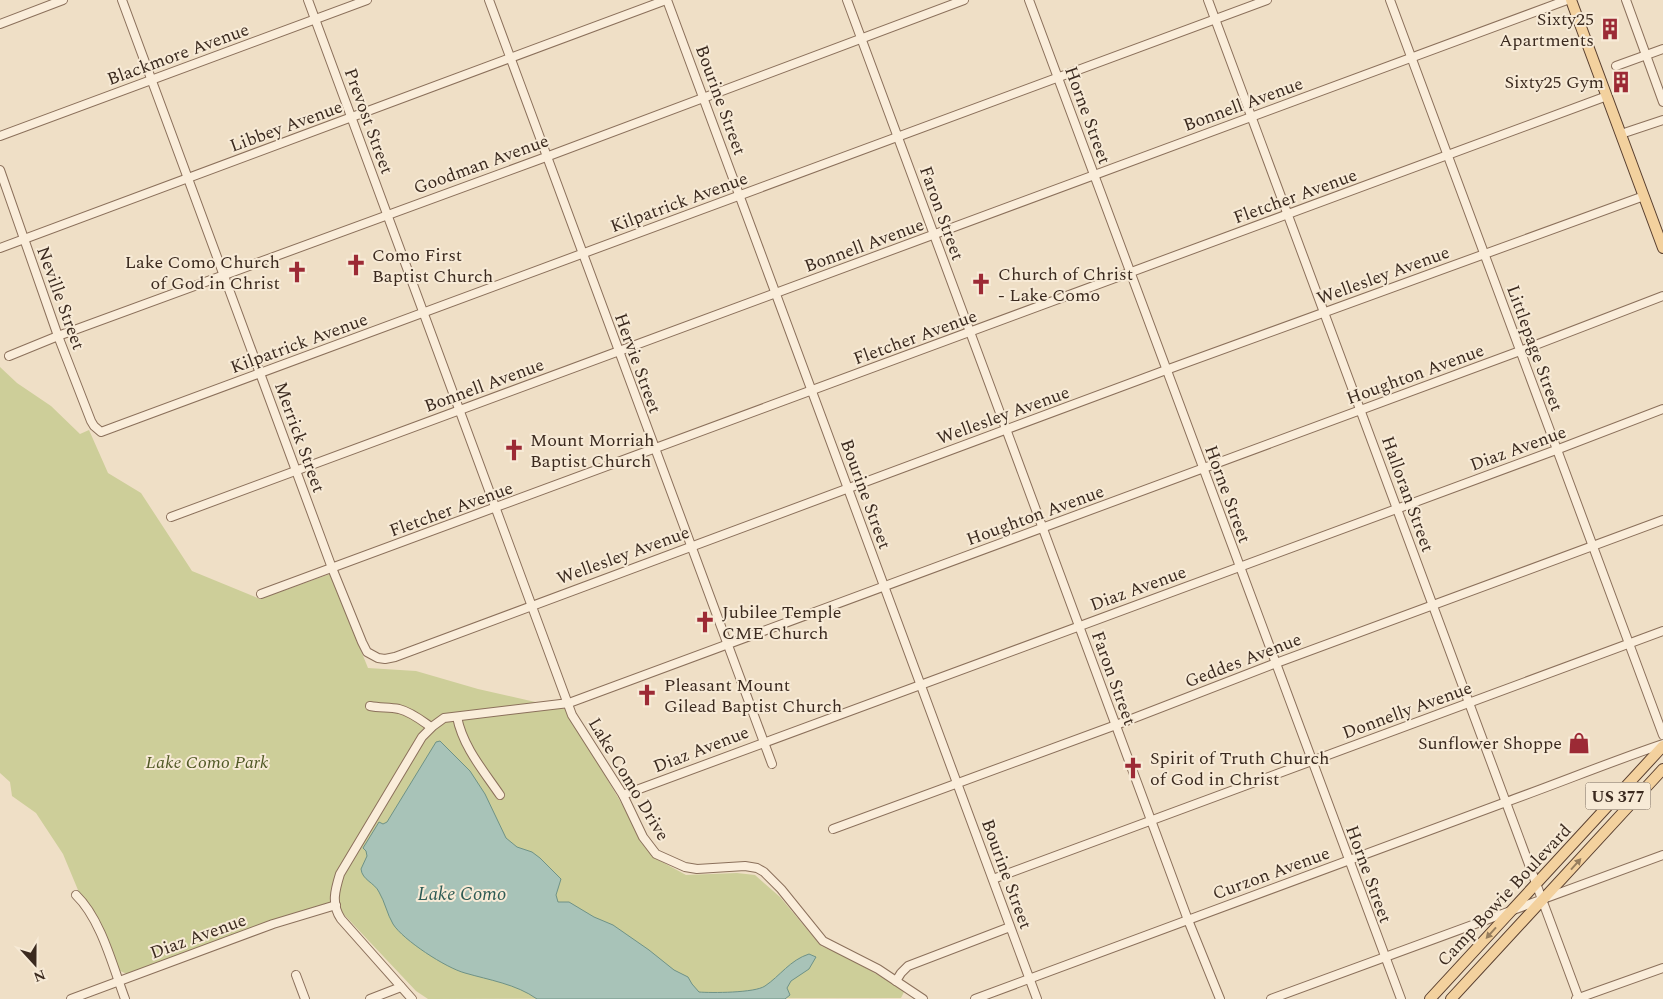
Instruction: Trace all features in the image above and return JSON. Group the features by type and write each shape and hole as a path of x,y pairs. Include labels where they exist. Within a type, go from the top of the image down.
{"main road":[{"path":"1570,0 1663,248"},
{"name":"Camp Bowie Boulevard","path":"1430,999 1663,745"},
{"name":"Camp Bowie Boulevard","path":"1451,999 1663,769"}],"street":[{"path":"0,24 63,0"},
{"name":"Merrick Street","path":"122,0 332,568 362,642 367,652 373,656"},
{"name":"Prevost Street","path":"308,0 569,703"},
{"name":"Blackmore Avenue","path":"0,136 367,0"},
{"name":"Hervie Street","path":"488,0 772,764"},
{"name":"Libbey Avenue","path":"0,248 667,0"},
{"name":"Bourine Street","path":"667,0 1037,999"},
{"name":"Faron Street","path":"847,0 1188,920 1220,999"},
{"name":"Goodman Avenue","path":"9,356 58,336 964,0"},
{"name":"Horne Street","path":"1029,0 1400,999"},
{"name":"Halloran Street","path":"1208,0 1578,999"},
{"name":"Kilpatrick Avenue","path":"101,432 1267,0"},
{"name":"Littlepage Street","path":"1390,0 1663,735"},
{"name":"Bonnell Avenue","path":"171,517 1566,0"},
{"path":"1626,0 1663,102"},
{"path":"1616,66 1663,49"},
{"name":"Fletcher Avenue","path":"261,594 1606,96"},
{"path":"1621,134 1663,120"},
{"name":"Neville Street","path":"0,170 58,336 91,421 101,432"},
{"name":"Wellesley Avenue","path":"373,656 385,659 395,657 1166,370 1644,196"},
{"name":"Houghton Avenue","path":"336,905 334,892 340,874 418,742 431,727 444,718 569,703 1203,469 1663,296"},
{"name":"Diaz Avenue","path":"623,795 1556,450 1663,408"},
{"name":"Geddes Avenue","path":"833,829 1663,520"},
{"name":"Donnelly Avenue","path":"993,879 1663,631"},
{"name":"Lake Como Drive","path":"569,703 572,715 623,795 643,837 656,854 675,864 697,869 745,866 757,868 776,884 823,941 878,969 923,999"},
{"path":"370,706 397,708 408,712 431,727"},
{"path":"457,717 460,734 500,796"},
{"name":"Curzon Avenue","path":"975,999 1563,782 1607,764 1663,745"},
{"path":"1271,999 1663,855"},
{"path":"76,895 95,919 125,999"},
{"path":"336,905 341,919 412,999"},
{"name":"Diaz Avenue","path":"71,999 274,924 336,905"},
{"path":"896,981 901,972 908,966 1010,926"},
{"path":"1578,999 1663,968"},
{"path":"296,975 305,999"},
{"path":"370,999 401,987"}],"green space":[{"name":"Lake Como Park","path":"0,367 17,383 51,406 80,434 89,430 108,473 141,493 192,571 260,599 330,574 368,668 416,671 478,689 566,709 653,857 686,875 737,873 755,875 780,897 821,946 846,957 905,990 901,998 428,999 416,991 335,905 127,974 118,970 78,890 63,854 36,813 12,796 10,782 0,773"}],"water":[{"name":"Lake Como","path":"440,741 470,771 485,794 506,838 517,847 532,852 561,879 556,895 558,902 569,902 594,917 613,925 674,970 688,977 699,992 733,992 760,988 796,960 809,954 816,957 809,969 791,981 787,988 790,995 785,999 537,999 511,986 465,973 437,960 415,945 398,930 393,924 377,889 364,876 361,869 367,856 363,848 379,822 383,824 387,822 436,742"}],"place":[{"name":"Sixty25 Apartments","path":"1610,29"},
{"name":"Sixty25 Gym","path":"1621,82"},
{"name":"Como First Baptist Church","path":"356,265"},
{"name":"Lake Como Church of God in Christ","path":"297,272"},
{"name":"Church of Christ - Lake Como","path":"981,284"},
{"name":"Mount Morriah Baptist Church","path":"514,450"},
{"name":"Jubilee Temple CME Church","path":"705,622"},
{"name":"Pleasant Mount Gilead Baptist Church","path":"647,695"},
{"name":"Sunflower Shoppe","path":"1579,743"},
{"name":"Spirit of Truth Church of God in Christ","path":"1133,768"}]}
